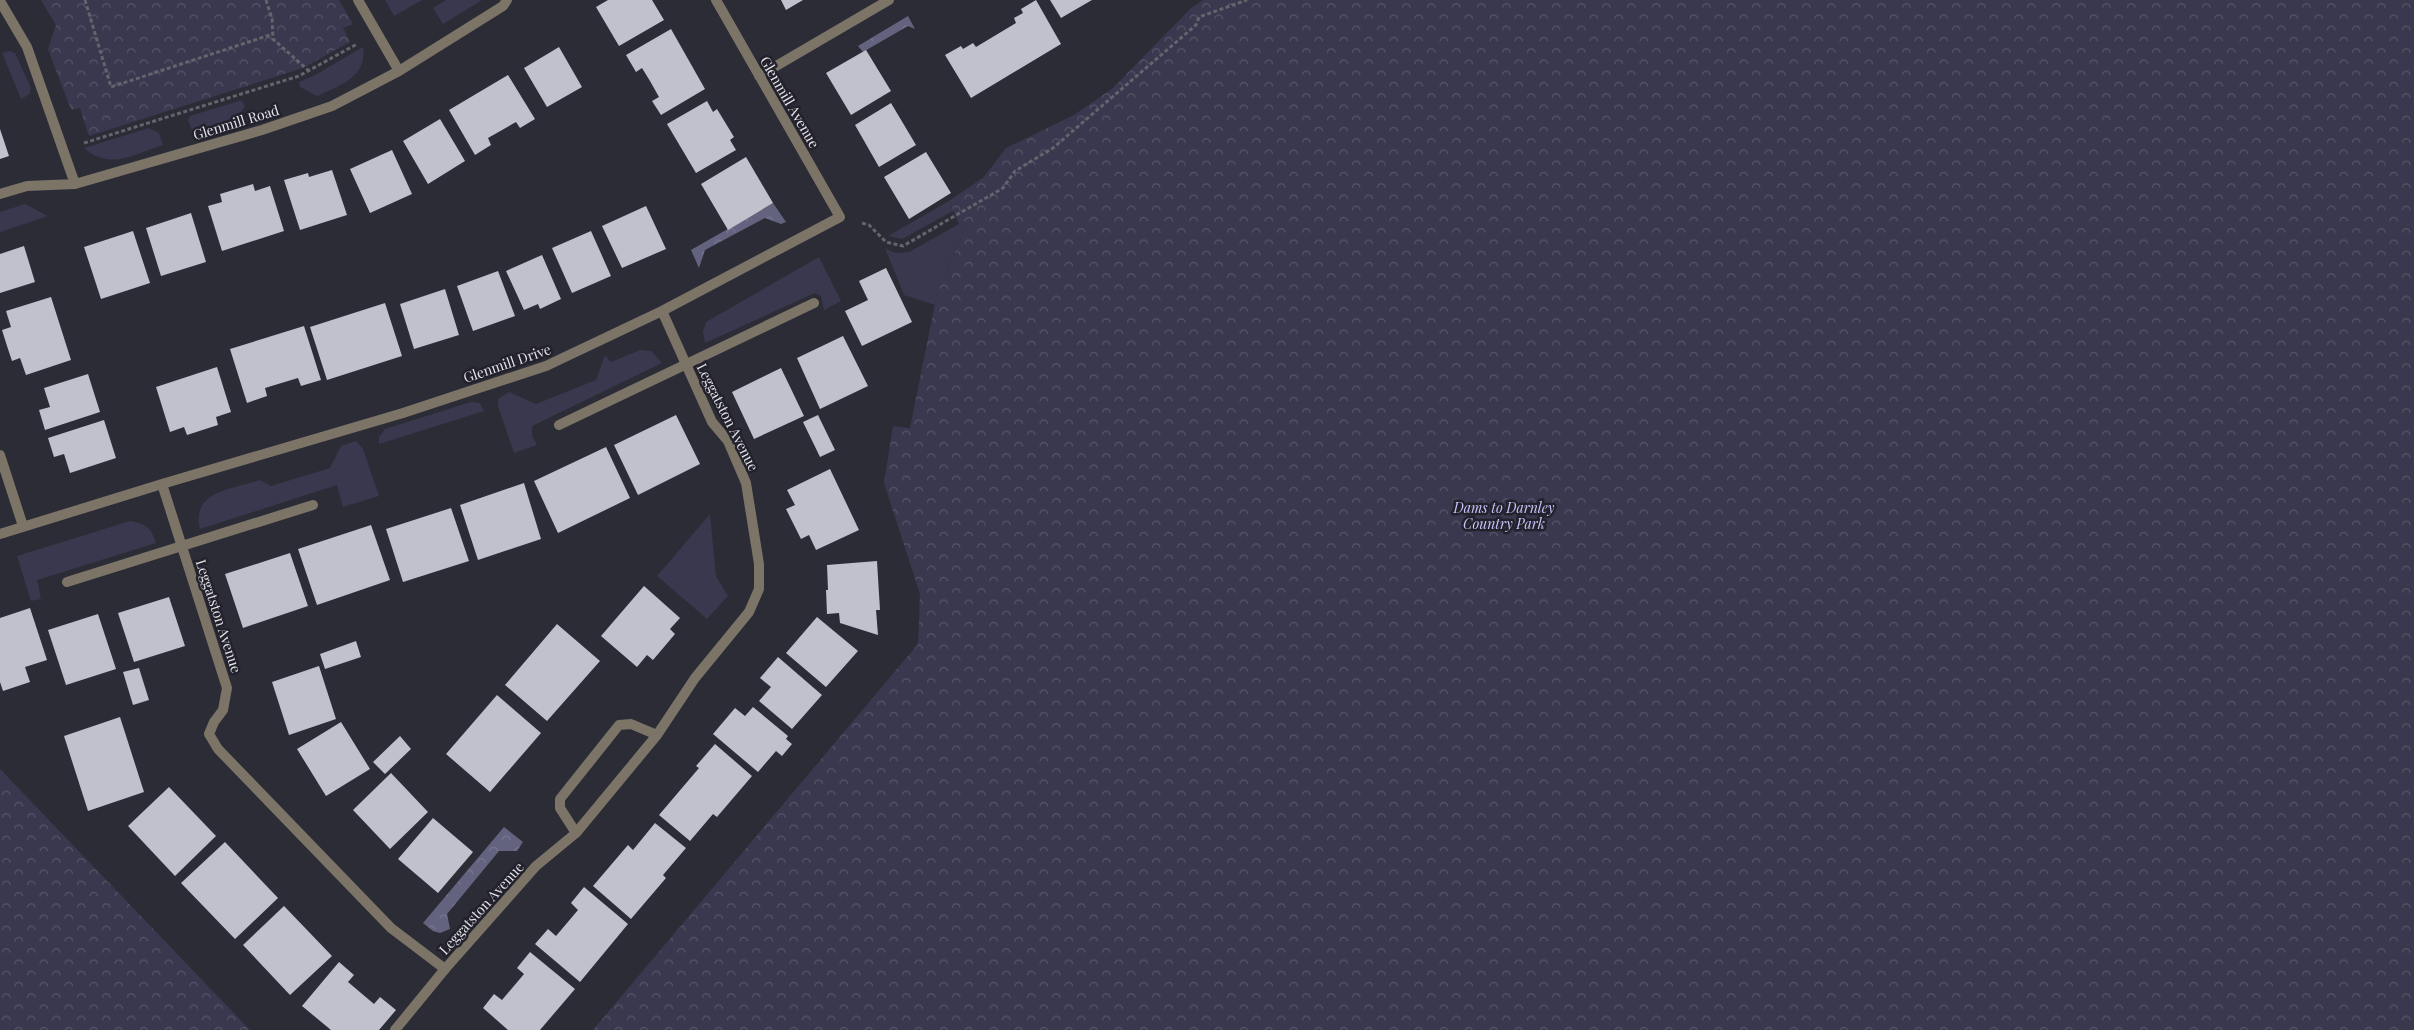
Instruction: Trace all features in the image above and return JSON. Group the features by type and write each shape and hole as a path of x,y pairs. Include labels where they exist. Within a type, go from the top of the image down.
{"street":[{"path":"358,0 399,70"},
{"name":"Glenmill Road","path":"0,194 28,186 75,184 262,130 332,106 399,70 503,6 507,0"},
{"name":"Glenmill Avenue","path":"716,0 840,217"},
{"path":"759,76 889,0"},
{"path":"0,1 27,47 75,184"},
{"name":"Glenmill Drive","path":"162,484 403,413 546,366 662,311 840,217"},
{"path":"559,425 814,303"},
{"name":"Leggatston Avenue","path":"162,484 227,688 223,710 214,722 209,734 218,749 392,928 445,969 536,866 576,832 657,735 695,678 748,612 759,589 759,564 746,483 728,441 712,422 662,311"},
{"path":"0,455 22,526"},
{"path":"0,534 162,484"},
{"path":"66,582 313,505"},
{"path":"576,832 560,808 560,799 620,725 631,724 657,735"},
{"path":"395,1030 445,969"}],"path":[{"path":"85,0 111,87 273,34"},
{"path":"266,0 272,19 273,39 309,71"},
{"path":"840,217 870,225 886,242 902,246 910,242 1003,188 1015,171 1053,148 1196,25 1199,17 1247,0"},
{"path":"63,150 298,76 377,33"}],"green space":[{"path":"41,0 339,0 353,24 343,28 350,42 303,68 89,136 80,108 71,110 48,49 56,25"},
{"path":"385,0 422,0 394,16"},
{"path":"446,0 482,0 443,24 433,8"},
{"name":"Dams to Darnley Country Park","path":"1203,0 2414,0 2414,1030 593,1030 918,644 920,594 884,483 893,426 910,428 937,294 963,233 949,201 984,177 1006,148 1074,115 1113,88 1191,8"},
{"path":"908,16 915,29 908,26 863,52 858,46"},
{"path":"363,47 361,66 343,84 317,96 300,87 299,82 315,75"},
{"path":"9,51 15,53 31,88 30,94 21,99 2,53"},
{"path":"242,100 245,106 235,121 193,133 188,120 190,116"},
{"path":"149,128 159,133 163,145 132,156 113,160 94,155 84,148"},
{"path":"949,201 953,211 902,239 888,236"},
{"path":"773,203 786,222 781,224 765,218 705,250 699,268 691,250"},
{"path":"25,204 48,216 0,232 0,212"},
{"path":"959,224 963,233 937,294 935,305 904,295 885,248 895,253 909,252"},
{"path":"819,257 841,301 824,310 821,296 815,293 705,343 703,332 706,322"},
{"path":"640,350 651,351 662,363 532,426 532,436 537,445 514,453 498,406 498,399 509,392 536,404 596,380 605,355 611,362"},
{"path":"471,402 480,403 484,411 379,444 379,437 385,429"},
{"path":"356,441 363,449 379,496 343,507 337,485 200,529 199,516 202,507 208,499 216,494 226,489 260,480 271,486 330,468 341,446"},
{"path":"710,514 716,576 728,596 707,619 657,576"},
{"path":"130,521 147,527 156,543 37,580 41,599 31,601 17,556"},
{"path":"0,769 250,1030 0,1030"},
{"path":"504,827 523,842 517,851 499,851 447,914 450,929 440,933 433,931 423,923"}],"building":[{"path":"608,0 652,0 664,20 619,46 596,7"},
{"path":"781,0 803,0 786,10"},
{"path":"1036,0 1061,44 971,98 945,55 961,46 963,49 973,43 976,47 1016,23 1014,18 1023,13 1021,9"},
{"path":"1050,0 1092,0 1061,18"},
{"path":"671,29 705,89 661,115 652,101 659,97 650,81 642,68 636,72 626,55"},
{"path":"559,47 582,87 547,107 524,68"},
{"path":"866,50 891,91 851,115 826,73"},
{"path":"508,75 535,119 520,128 516,122 488,138 491,145 475,155 449,110"},
{"path":"707,101 713,112 717,109 734,137 730,140 736,150 696,173 667,124"},
{"path":"891,103 916,145 879,167 855,125"},
{"path":"440,119 465,161 428,184 403,141"},
{"path":"0,129 9,156 0,159"},
{"path":"392,150 412,194 370,213 350,169"},
{"path":"926,152 951,193 909,219 884,177"},
{"path":"746,157 773,203 728,230 701,184"},
{"path":"332,170 347,215 300,230 284,180 308,173 309,177"},
{"path":"253,184 255,191 270,186 284,231 222,251 208,206 222,202 220,194"},
{"path":"646,206 666,249 622,268 602,226"},
{"path":"191,213 206,262 161,276 146,228"},
{"path":"133,231 150,283 101,299 84,247"},
{"path":"591,231 611,276 572,293 552,248"},
{"path":"24,246 35,282 0,293 0,254"},
{"path":"542,255 561,299 540,309 538,304 524,310 506,271"},
{"path":"886,268 912,322 862,346 845,311 868,300 859,281"},
{"path":"498,271 515,316 473,331 457,286"},
{"path":"445,289 459,335 414,349 400,304"},
{"path":"51,297 71,360 26,375 20,358 12,361 2,330 11,327 6,311"},
{"path":"385,303 402,356 327,380 310,327"},
{"path":"304,326 321,380 301,386 298,378 265,388 267,396 247,403 230,349"},
{"path":"843,336 868,386 820,409 797,358"},
{"path":"217,367 231,412 216,417 218,425 187,435 184,427 170,432 156,387"},
{"path":"781,368 804,416 754,439 732,392"},
{"path":"88,374 100,412 45,430 39,410 50,407 44,388"},
{"path":"676,415 700,464 638,495 614,445"},
{"path":"818,415 835,450 820,457 803,422"},
{"path":"104,420 116,458 70,473 64,454 54,457 48,438"},
{"path":"606,447 630,498 558,533 534,481"},
{"path":"830,469 859,530 816,550 809,535 801,539 786,509 795,505 787,490"},
{"path":"524,483 541,539 478,560 460,505"},
{"path":"451,508 469,561 403,582 386,529"},
{"path":"371,525 390,580 317,605 298,549"},
{"path":"290,553 308,606 243,628 225,574"},
{"path":"877,561 880,610 876,610 878,635 840,623 839,613 827,614 826,590 828,590 827,565"},
{"path":"644,586 680,618 670,629 675,634 653,660 647,655 637,667 601,636"},
{"path":"169,597 185,646 134,662 118,613"},
{"path":"30,608 47,660 25,667 30,682 3,691 0,682 0,618"},
{"path":"98,614 116,669 66,685 48,630"},
{"path":"817,617 858,651 826,687 786,653"},
{"path":"557,624 600,661 547,721 505,685"},
{"path":"356,641 361,657 325,669 320,654"},
{"path":"778,657 822,695 792,729 759,701 771,687 760,678"},
{"path":"319,666 336,719 289,735 272,682"},
{"path":"139,668 149,700 133,705 123,672"},
{"path":"497,695 541,733 490,792 446,754"},
{"path":"753,707 788,736 786,739 792,744 782,756 776,751 758,772 713,734 735,708 745,716"},
{"path":"120,717 144,792 88,811 64,736"},
{"path":"341,722 370,769 326,796 297,749"},
{"path":"400,736 411,749 385,774 373,762"},
{"path":"715,744 752,776 717,817 713,814 690,841 659,815 699,768 696,766"},
{"path":"391,773 428,812 390,849 353,810"},
{"path":"169,787 216,836 175,876 128,826"},
{"path":"433,818 473,852 438,893 398,859"},
{"path":"655,823 686,848 663,875 666,878 631,919 593,886 628,845 633,850"},
{"path":"225,842 278,898 235,939 181,883"},
{"path":"584,887 628,924 580,982 535,944 548,929 556,936 578,910 571,903"},
{"path":"284,906 332,956 290,995 243,945"},
{"path":"530,952 575,989 540,1030 508,1030 483,1008 494,994 502,1000 524,974 517,968"},
{"path":"339,962 354,975 348,982 374,1004 380,997 396,1010 379,1030 331,1030 302,1006"}]}
